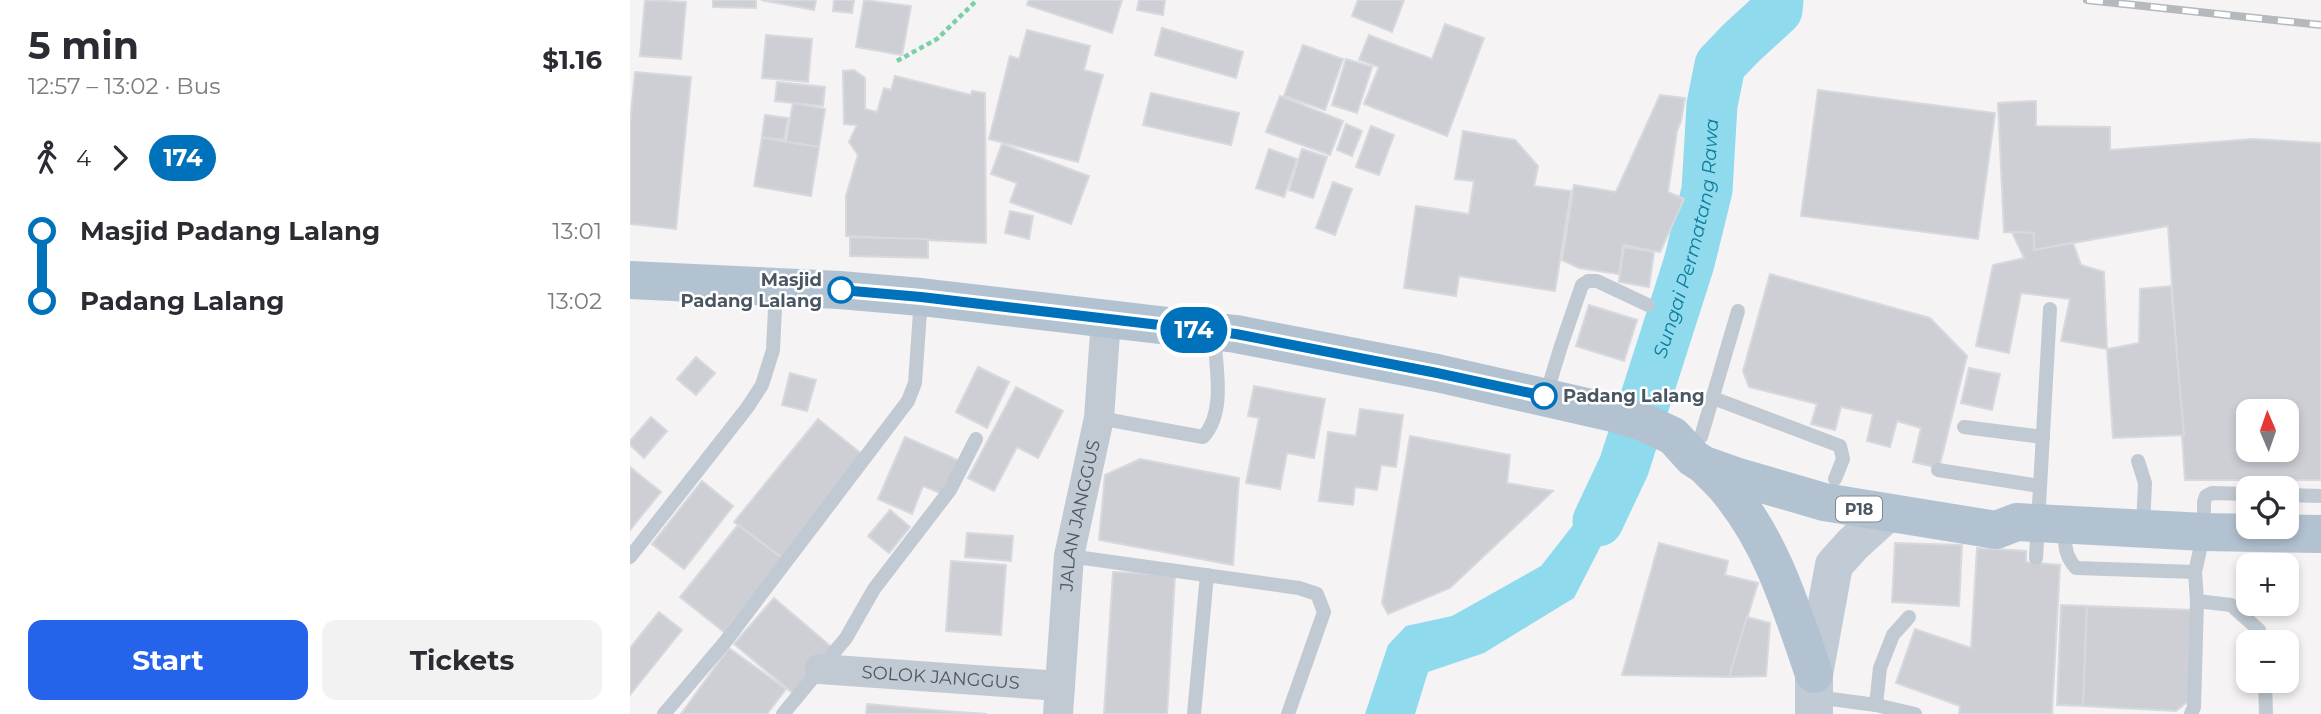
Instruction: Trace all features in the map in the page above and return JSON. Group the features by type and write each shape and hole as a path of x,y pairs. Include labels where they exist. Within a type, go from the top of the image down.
{"main road":[{"name":"P18","path":"630,280 776,286 921,297 1236,334 1437,373 1614,413 1824,502 1886,514 1996,530 2039,523 2204,532 2321,534"},
{"name":"P18","path":"1686,443 1907,494 2002,507 2039,523"},
{"path":"1686,443 1732,494 1764,544 1781,578 1814,695"}],"street":[{"name":"JALAN JANGGUS","path":"1059,700 1069,556 1099,418 1106,319"},
{"path":"1814,695 1834,565 1886,514"},
{"name":"SOLOK JANGGUS","path":"820,669 1059,700"}],"lane":[{"path":"1546,397 1582,285 1588,281 1597,281 1647,305"},
{"path":"630,557 747,408 762,385 773,350 776,286"},
{"path":"664,714 725,642 908,401 915,383 921,297"},
{"path":"2039,523 2050,309"},
{"path":"1686,443 1713,398 1738,311"},
{"path":"1099,418 1203,437 1212,427 1218,409 1213,332"},
{"path":"1713,398 1840,446 1843,459 1835,479"},
{"path":"1964,427 2043,437"},
{"path":"782,714 846,638 874,589 950,490 976,439"},
{"path":"2138,461 2145,483 2143,528"},
{"path":"1938,470 2039,523 2065,545 2068,559 2076,568 2196,572"},
{"path":"2191,714 2194,708 2196,572 2204,532 2204,502 2206,496 2212,493 2236,494"},
{"path":"2299,495 2321,496"},
{"path":"1069,556 1299,588 1317,594 1324,612 1288,714"},
{"path":"1194,714 1207,575"},
{"path":"2197,601 2231,605 2259,630"},
{"path":"1876,705 1880,668 1893,635 1909,617"},
{"path":"2265,693 2266,714"},
{"path":"1814,695 1915,714"}],"path":[{"path":"897,61 937,39 977,0"}],"water":[{"path":"1606,450 1643,464 1574,598 1484,653 1428,672 1415,714 1365,714 1388,645 1406,626 1452,616 1541,566 1588,506 1600,479"}],"building":[{"path":"645,0 686,2 681,59 640,56"},
{"path":"713,0 756,0 756,8 713,7"},
{"path":"761,0 816,0 814,10"},
{"path":"834,0 854,0 852,13 833,11"},
{"path":"864,0 911,6 902,55 856,47"},
{"path":"1029,0 1122,0 1112,33 1027,5"},
{"path":"1139,0 1165,0 1163,15 1137,10"},
{"path":"1358,0 1404,0 1392,32 1352,16"},
{"path":"1445,24 1484,38 1447,136 1364,104 1379,67 1359,60 1369,35 1432,59"},
{"path":"1162,28 1243,52 1236,78 1155,55"},
{"path":"1027,30 1090,46 1084,70 1103,75 1078,162 989,139 1010,56 1019,59"},
{"path":"766,35 812,39 808,82 762,78"},
{"path":"1303,45 1343,59 1325,110 1284,96"},
{"path":"1346,59 1372,67 1357,113 1332,105"},
{"path":"854,70 865,78 865,109 877,112 884,88 891,90 895,76 971,95 972,91 985,93 986,243 846,236 846,196 858,155 849,142 857,125 844,124 843,71"},
{"path":"635,72 691,77 676,229 630,224 630,124"},
{"path":"777,82 825,87 823,106 775,101"},
{"path":"1818,90 1995,113 1978,239 1801,216"},
{"path":"1151,93 1239,113 1231,145 1143,125"},
{"path":"1660,95 1685,98 1668,192 1684,199 1660,252 1623,245 1619,274 1579,268 1562,260 1574,185 1616,192"},
{"path":"1280,96 1343,121 1330,155 1266,132"},
{"path":"2036,101 2036,126 2110,127 2110,150 2253,139 2321,143 2321,480 2299,480 2299,476 2236,476 2236,480 2185,480 2168,226 2034,250 2034,233 2004,232 1998,103"},
{"path":"793,103 825,109 819,147 786,142"},
{"path":"765,115 788,118 784,140 762,137"},
{"path":"1346,124 1362,131 1352,156 1337,150"},
{"path":"1371,126 1394,135 1379,175 1356,167"},
{"path":"1463,131 1515,140 1538,166 1534,186 1571,191 1555,291 1459,276 1456,296 1404,288 1416,206 1469,214 1474,181 1455,179"},
{"path":"762,138 819,147 811,196 754,186"},
{"path":"1002,144 1089,176 1071,224 1010,202 1017,183 991,174"},
{"path":"1269,149 1297,159 1284,197 1256,188"},
{"path":"1302,149 1327,157 1313,198 1289,190"},
{"path":"1333,182 1352,189 1335,235 1316,228"},
{"path":"1010,211 1033,216 1029,239 1005,233"},
{"path":"2012,232 2034,233 2034,250 2073,243 2081,265 2104,272 2107,349 2061,341 2070,299 2021,293 2009,353 1976,346 1993,265 2024,258"},
{"path":"850,237 928,239 928,258 850,256"},
{"path":"1624,247 1654,252 1649,287 1619,282"},
{"path":"1770,274 1930,318 1967,356 1939,468 1913,462 1921,428 1897,421 1890,447 1867,441 1873,414 1841,407 1835,430 1811,424 1817,404 1749,387 1743,371"},
{"path":"2171,286 2184,435 2113,438 2107,349 2139,343 2140,289"},
{"path":"1589,305 1637,320 1624,361 1576,346"},
{"path":"696,357 715,373 696,395 677,379"},
{"path":"978,367 1009,382 987,428 956,412"},
{"path":"1969,368 2000,374 1992,410 1961,403"},
{"path":"790,373 816,380 807,411 782,405"},
{"path":"1254,386 1325,399 1314,458 1287,453 1280,489 1246,483 1259,418 1248,416"},
{"path":"1016,387 1063,411 1038,458 1017,447 994,491 968,478"},
{"path":"1360,409 1403,415 1396,467 1381,465 1377,490 1355,487 1353,505 1319,501 1328,432 1356,436"},
{"path":"651,417 667,431 644,458 630,445 630,441"},
{"path":"818,419 863,455 785,560 734,522"},
{"path":"1410,436 1510,455 1507,483 1553,491 1450,588 1388,614 1382,603"},
{"path":"905,437 960,461 945,495 923,486 912,514 878,499"},
{"path":"1140,459 1239,478 1233,565 1099,540 1105,475"},
{"path":"630,467 661,492 630,530"},
{"path":"702,481 733,506 684,569 652,544"},
{"path":"890,510 910,527 889,553 868,536"},
{"path":"738,525 782,558 724,632 680,597"},
{"path":"967,533 1013,536 1011,561 965,557"},
{"path":"1659,543 1728,561 1725,575 1758,583 1729,677 1622,675"},
{"path":"1895,543 1962,545 1959,606 1892,602"},
{"path":"1977,548 2026,551 2026,562 2060,565 2052,714 1963,714 1959,713 1960,706 1896,683 1915,629 1971,648"},
{"path":"951,561 1006,565 1001,635 946,631"},
{"path":"1113,572 1175,575 1167,714 1104,714"},
{"path":"774,598 834,649 795,695 734,644"},
{"path":"2061,605 2087,606 2083,706 2057,705"},
{"path":"2087,606 2193,610 2191,699 2176,711 2083,706"},
{"path":"659,612 682,630 630,695 630,648"},
{"path":"1747,617 1770,623 1766,676 1729,677"},
{"path":"729,648 786,689 767,714 681,714"},
{"path":"867,704 944,711 987,714 866,714"}],"waterway":[{"name":"Sungai Permatang Rawa","path":"1598,521 1624,466 1689,263 1707,190 1712,105 1720,65 1777,10 1778,0"}],"railway":[{"path":"2087,0 2321,25"}],"bus line":[{"name":"174","path":"841,290 1236,334 1544,396"}],"place":[{"name":"Masjid Padang Lalang","path":"841,290"},
{"name":"Padang Lalang","path":"1544,396"}]}
